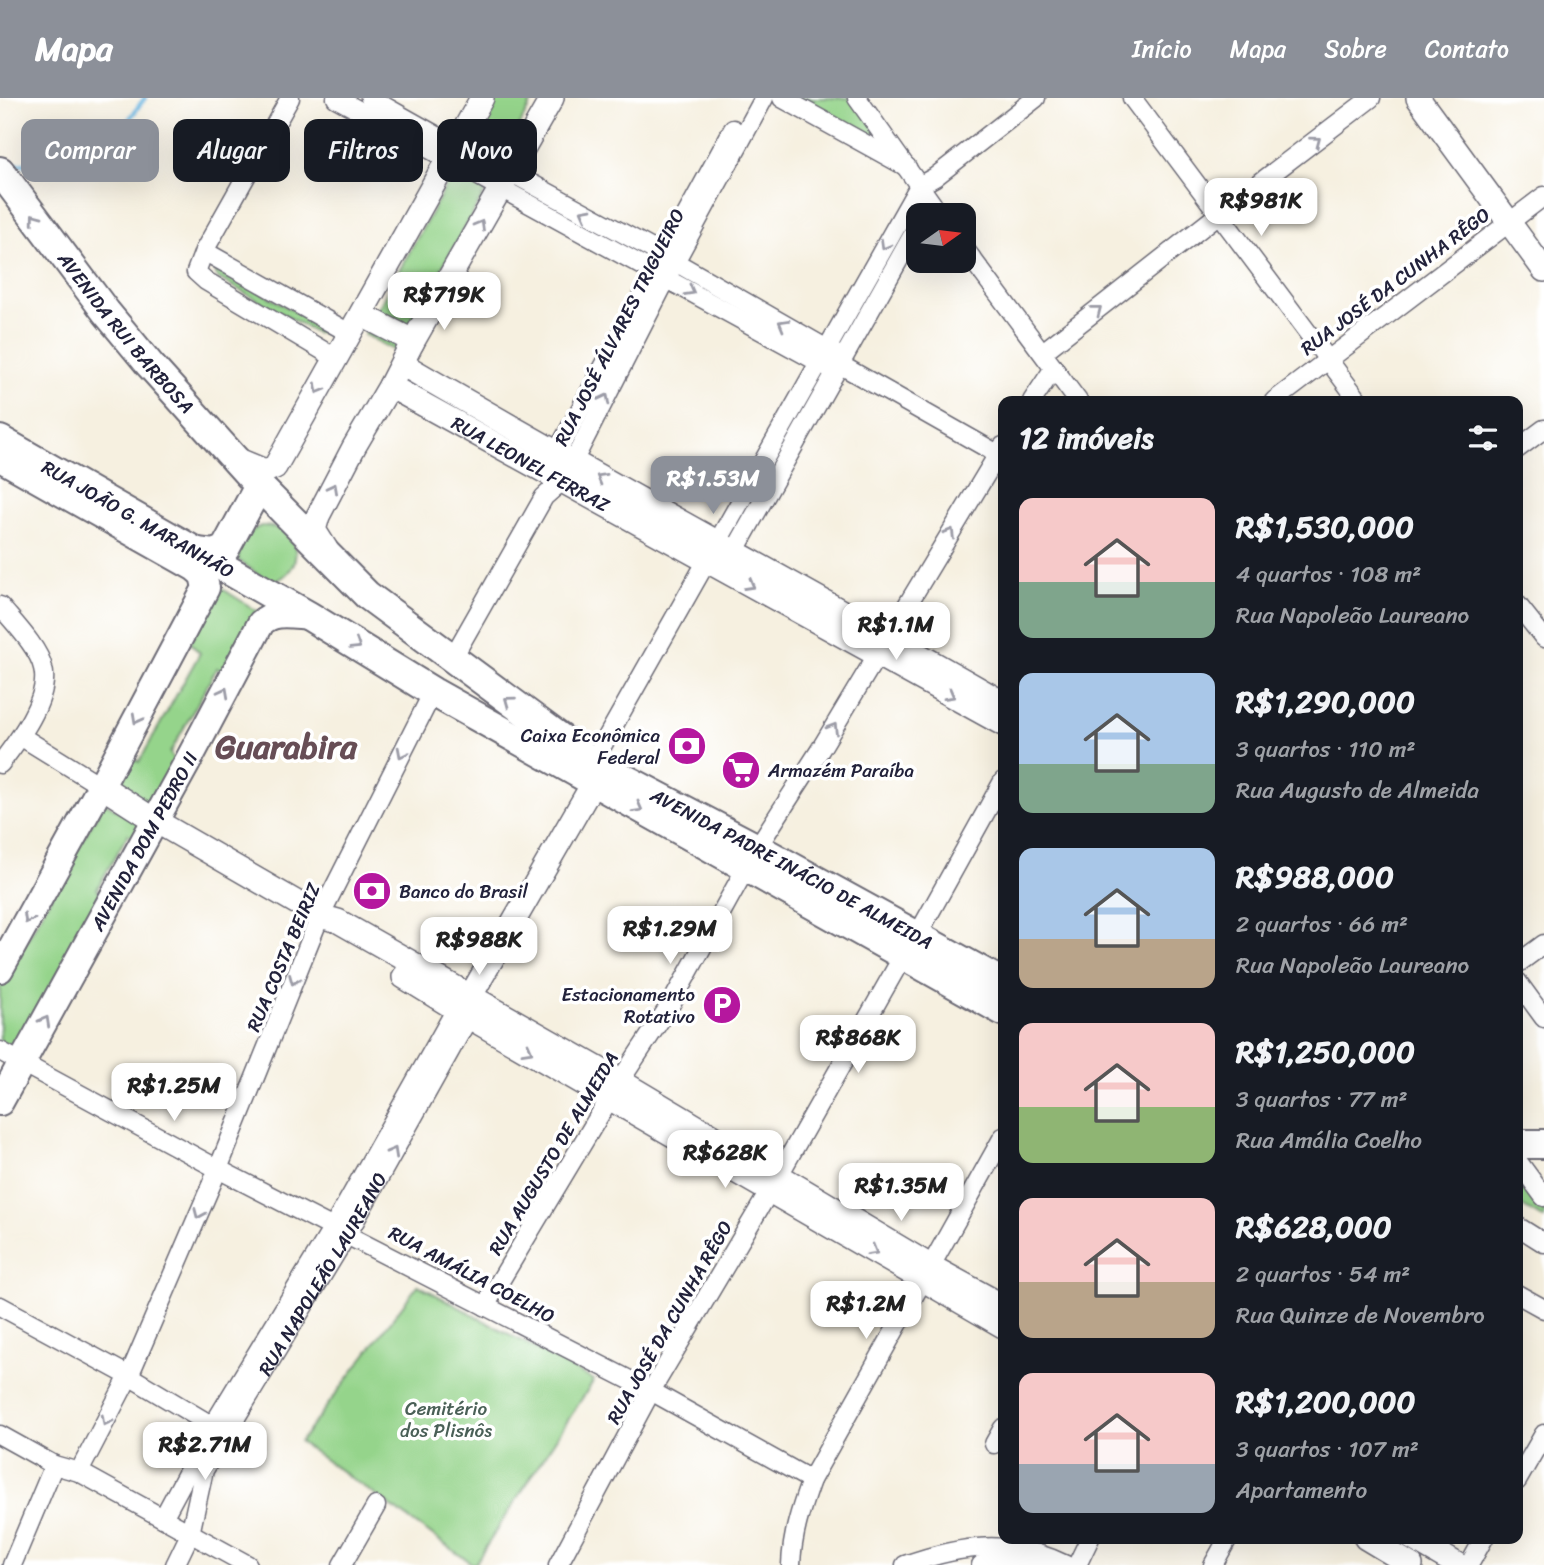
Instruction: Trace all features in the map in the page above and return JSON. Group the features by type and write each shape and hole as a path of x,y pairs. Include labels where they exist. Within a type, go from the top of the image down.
{"main road":[{"name":"AVENIDA RUI BARBOSA","path":"3,176 106,312 259,486"},
{"name":"RUA JOÃO G. MARANHÃO","path":"0,440 276,597"},
{"name":"RUA JOÃO G. MARANHÃO","path":"0,458 195,568 204,579 204,594 101,786"},
{"name":"AVENIDA PADRE INÁCIO DE ALMEIDA","path":"259,486 368,595 593,772"},
{"path":"197,552 214,554 225,549 259,486"},
{"name":"AVENIDA PADRE INÁCIO DE ALMEIDA","path":"276,597 433,692 593,772 910,946 998,1008"},
{"name":"AVENIDA DOM PEDRO II","path":"0,1102 11,1057 188,761 261,623 278,614 309,616"},
{"path":"433,692 424,682 425,669 433,659 446,656 452,659"},
{"path":"0,969 101,786"},
{"name":"AVENIDA PADRE INÁCIO DE ALMEIDA","path":"910,946 998,981"},
{"path":"1523,1144 1544,1144"}],"street":[{"path":"290,98 204,251 196,272 198,276 337,359"},
{"path":"336,98 437,145"},
{"path":"370,98 437,142"},
{"path":"470,119 482,98"},
{"path":"537,125 552,98"},
{"name":"RUA JOSÉ ÁLVARES TRIGUEIRO","path":"452,659 544,497 661,275 750,98"},
{"name":"RUA JOSÉ ÁLVARES TRIGUEIRO","path":"669,258 764,98"},
{"path":"782,98 908,167 927,181 930,203"},
{"path":"857,98 908,167"},
{"name":"RUA NAPOLEÃO LAUREANO","path":"720,557 822,355 927,181 1036,98"},
{"path":"1132,98 1355,396"},
{"path":"1044,352 1371,98"},
{"path":"1418,98 1544,270"},
{"path":"235,458 265,471 275,467 437,179"},
{"path":"340,568 314,530 318,516 412,343 505,182"},
{"path":"509,182 661,275 822,355 998,450"},
{"path":"510,182 669,258 822,355"},
{"name":"RUA JOSÉ DA CUNHA RÊGO","path":"1280,396 1544,197"},
{"name":"RUA NAPOLEÃO LAUREANO","path":"163,1518 220,1431 341,1230 593,772 720,557 839,364 906,247"},
{"path":"204,251 356,324 396,331 412,343"},
{"path":"976,264 1074,396"},
{"name":"RUA LEONEL FERRAZ","path":"402,364 559,467"},
{"path":"1035,396 1054,368"},
{"name":"RUA LEONEL FERRAZ","path":"390,386 559,467 883,646 998,700"},
{"path":"1523,445 1544,429"},
{"name":"RUA AUGUSTO DE ALMEIDA","path":"485,1306 672,1002 752,857 998,457"},
{"path":"0,606 39,657 43,667 40,694 22,737 0,764"},
{"path":"1523,612 1544,638"},
{"name":"RUA LEONEL FERRAZ","path":"883,646 998,721"},
{"name":"RUA COSTA BEIRIZ","path":"79,1472 129,1376 218,1168 320,916 433,692"},
{"path":"22,737 154,820 320,916 338,921 465,1008 616,1090 715,1158 774,1183 926,1273 998,1323"},
{"name":"RUA JOSÉ DA CUNHA RÊGO","path":"558,1565 651,1391 774,1183 998,790"},
{"path":"1523,960 1544,944"},
{"path":"1523,996 1544,1018"},
{"name":"RUA AMÁLIA COELHO","path":"11,1057 218,1168 651,1391 811,1480"},
{"path":"791,1565 792,1543 811,1480 998,1146"},
{"path":"1523,1168 1544,1196"},
{"path":"1523,1230 1544,1243"},
{"path":"926,1273 998,1304"},
{"path":"1523,1298 1544,1310"},
{"path":"0,1307 129,1376 220,1431"},
{"name":"RUA NAPOLEÃO LAUREANO","path":"175,1565 190,1534 204,1470 220,1431"},
{"path":"1523,1471 1544,1434"},
{"path":"0,1435 54,1465 79,1472 248,1565"},
{"path":"994,1444 998,1436"},
{"path":"12,1565 54,1465"},
{"path":"342,1565 376,1506"},
{"path":"1077,1565 1087,1544"},
{"path":"1213,1565 1225,1544"},
{"path":"1376,1544 1411,1565"},
{"path":"1422,1544 1458,1565"},
{"path":"1469,1565 1481,1544"},
{"path":"905,1565 929,1556 989,1546 1066,1565"},
{"path":"981,1565 1041,1560"}],"green space":[{"path":"494,98 534,98 523,119 482,119"},
{"path":"789,98 852,98 890,148"},
{"path":"448,182 483,182 489,185 395,351 364,334"},
{"path":"220,269 322,327 323,333 317,333 218,278 215,271"},
{"path":"261,526 274,527 285,533 292,540 295,550 291,569 270,583 238,560 244,539"},
{"path":"221,588 262,614 227,675 217,668 170,753 176,764 153,806 114,781 128,754 139,762 200,653 190,643"},
{"path":"104,802 143,826 135,840 128,834 97,889 104,898 19,1052 0,1041 0,988"},
{"path":"1523,1175 1544,1201 1544,1219 1523,1207"},
{"name":"Cemitério dos Plisnôs","path":"418,1285 594,1380 474,1565 300,1442"}],"waterway":[{"path":"7,165 38,163 70,155 100,142 125,124 145,98"}],"place":[{"name":"Caixa Econômica Federal","path":"687,746"},
{"name":"Armazém Paraíba","path":"741,770"},
{"name":"Banco do Brasil","path":"372,891"},
{"name":"Estacionamento Rotativo","path":"722,1005"}],"district":[{"name":"Guarabira","path":"286,746"}]}
